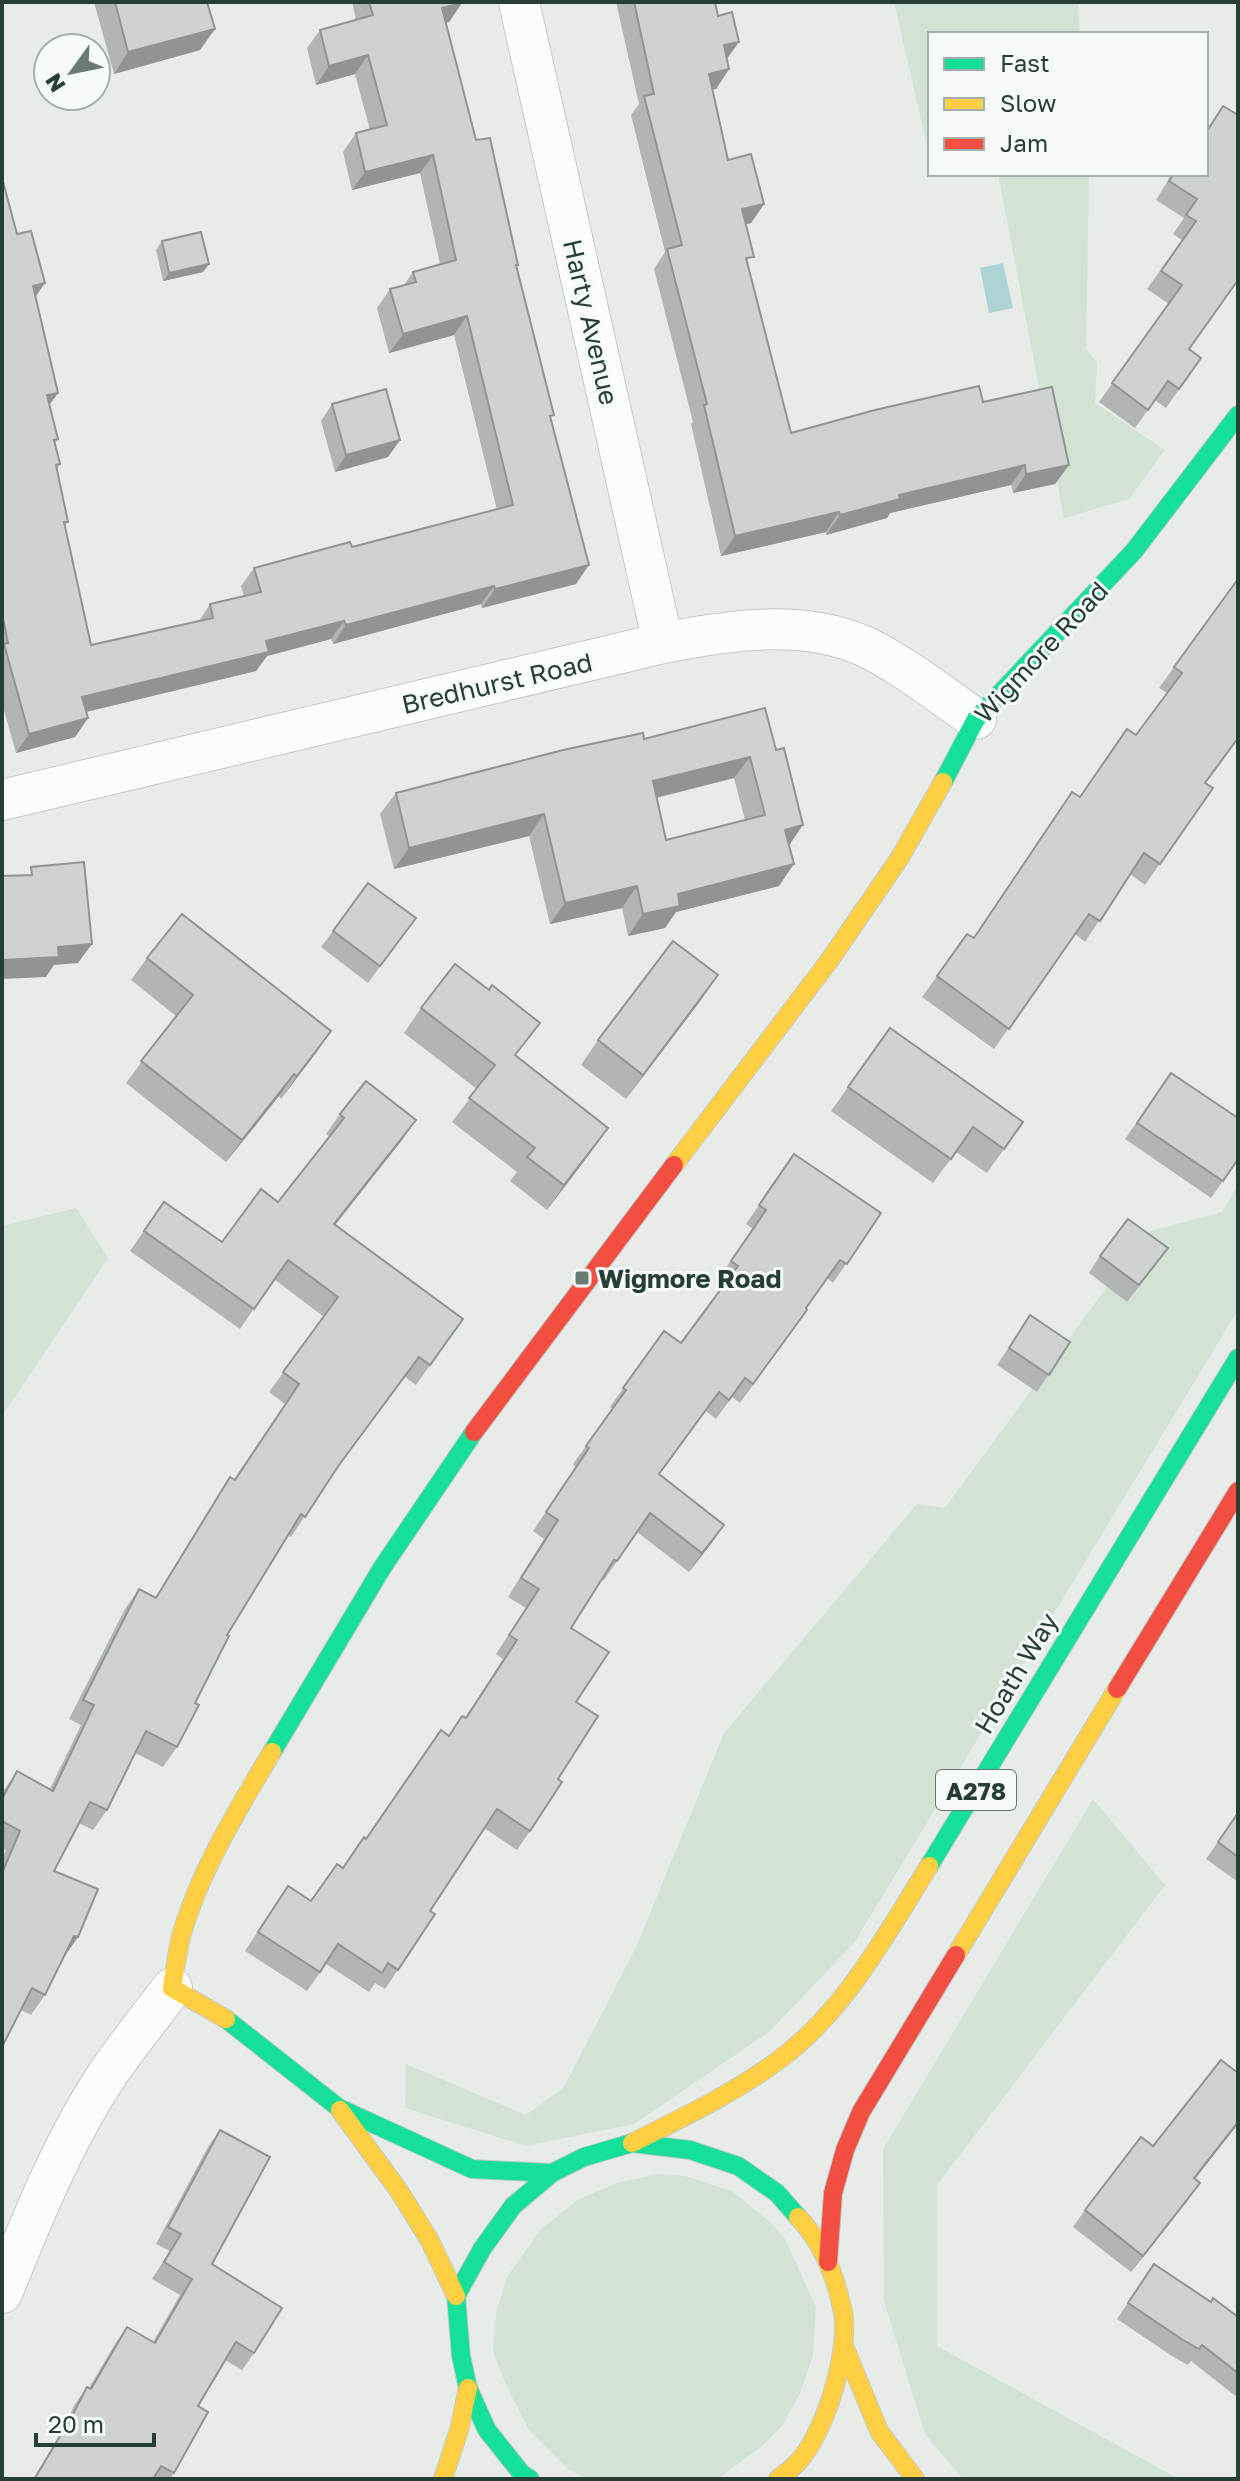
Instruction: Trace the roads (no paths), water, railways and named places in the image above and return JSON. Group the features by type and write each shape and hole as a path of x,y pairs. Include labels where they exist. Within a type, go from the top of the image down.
{"main road":[{"name":"Wigmore Road","path":"172,1988 181,1937 203,1877 244,1799 382,1568 456,1456 829,961 899,859 976,719 1134,551 1238,415"},
{"name":"Hoath Way","path":"632,2143 731,2092 778,2061 814,2029 847,1991 877,1950 960,1816 1238,1358"},
{"name":"A278","path":"828,2262 833,2193 845,2150 861,2112 1238,1491"},
{"path":"172,1988 230,2022 339,2108 472,2169 552,2173"},
{"path":"339,2108 399,2191 430,2241 456,2296 461,2356 468,2388 487,2430 522,2474 530,2479"},
{"path":"456,2296 482,2249 513,2206 552,2173 584,2157 632,2143 690,2150 738,2166 777,2193 805,2224 828,2262 843,2313 844,2346 827,2413 799,2462 778,2479"},
{"path":"844,2346 879,2431 915,2479"},
{"path":"443,2479 459,2430 468,2388"}],"street":[{"name":"Harty Avenue","path":"519,2 663,643"},
{"name":"Bredhurst Road","path":"2,800 715,633 783,629 843,638 888,659 976,719"},
{"name":"Wigmore Road","path":"2,2293 62,2152 109,2072 172,1988"}],"water":[{"path":"1003,263 1013,308 989,313 980,268"}],"place":[{"name":"Wigmore Road","path":"582,1278"}]}
